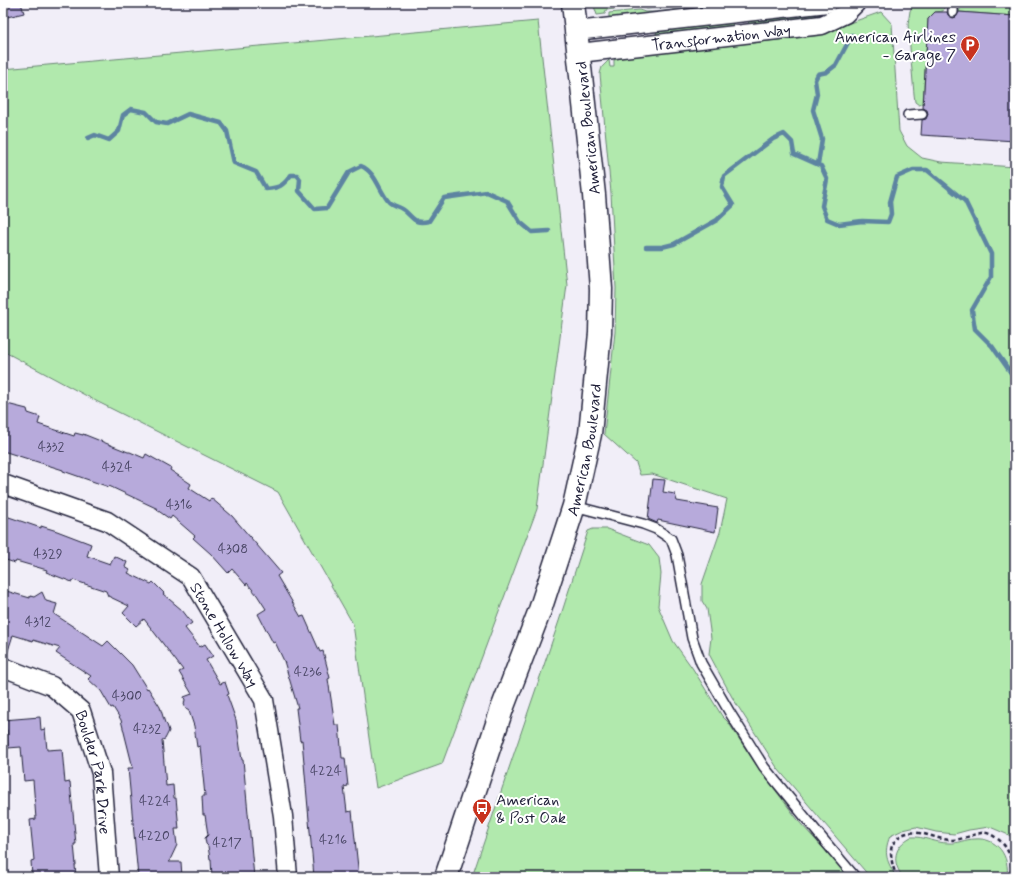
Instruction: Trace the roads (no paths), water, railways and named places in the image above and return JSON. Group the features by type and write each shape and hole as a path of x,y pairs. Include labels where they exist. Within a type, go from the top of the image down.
{"street":[{"name":"American Boulevard","path":"446,877 502,709 540,610 574,506 590,434 600,333 601,289 594,195 573,3"},
{"name":"Transformation Way","path":"576,31 828,3"},
{"name":"Transformation Way","path":"579,53 822,25 845,14 856,3"},
{"name":"Stone Hollow Way","path":"3,484 107,521 191,577 264,700 282,816 288,877"},
{"name":"Boulder Park Drive","path":"3,667 52,686 81,711 100,773 109,877"}],"lane":[{"path":"908,115 922,114"},
{"path":"574,506 643,524 656,529 671,539 677,555 692,638 701,663 730,713 764,766 822,838 856,877"}],"waterway":[{"path":"818,164 822,139 813,110 817,94 815,80 818,74 827,72 836,65 852,35"},
{"path":"88,138 95,135 109,140 119,131 123,115 131,109 146,112 156,122 167,124 188,114 221,123 227,131 234,163 256,172 266,189 280,186 286,182 291,175 297,175 300,179 299,191 315,209 327,208 349,172 361,166 374,177 389,202 403,210 418,222 429,221 444,198 487,192 507,201 520,222 532,232 549,231"},
{"path":"646,247 662,247 674,244 717,220 733,205 722,187 724,176 773,139 784,134 792,142 794,154 821,166 827,179 822,206 827,219 839,224 862,221 888,222 891,214 890,202 897,177 913,170 927,170 965,201 991,254 991,277 972,310 975,329 992,346 1011,373 1015,374"}],"place":[{"name":"American Airlines - Garage 7","path":"970,62"},
{"name":"American & Post Oak","path":"482,825"}]}
